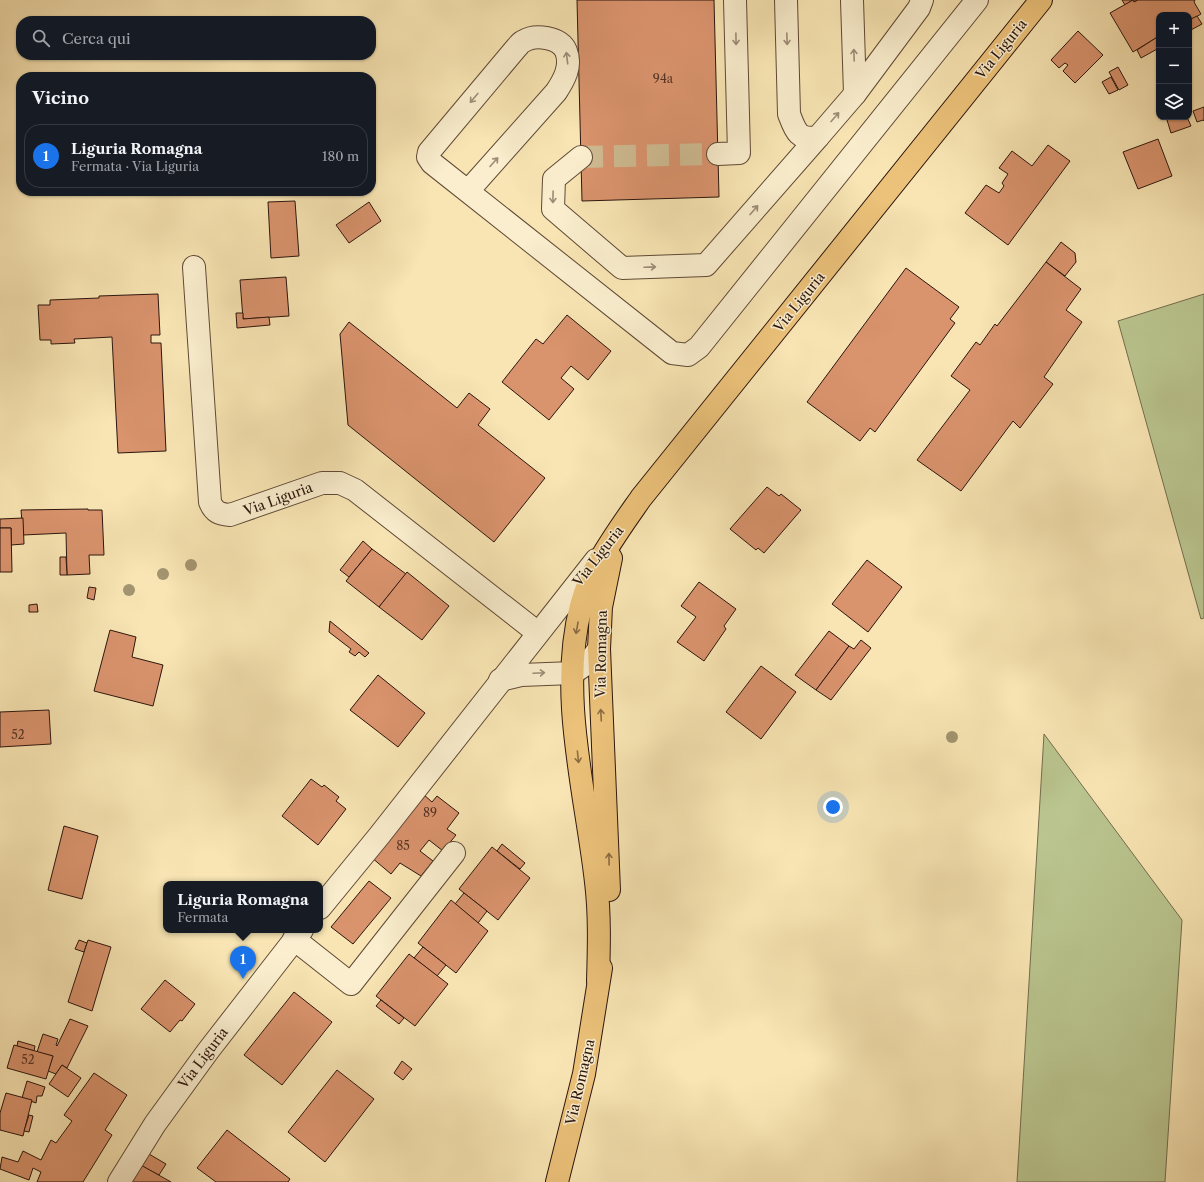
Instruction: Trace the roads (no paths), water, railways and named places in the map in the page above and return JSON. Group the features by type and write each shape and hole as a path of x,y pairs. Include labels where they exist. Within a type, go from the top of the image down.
{"main road":[{"name":"Via Liguria","path":"620,529 651,486 1041,0"},
{"name":"Via Romagna","path":"598,981 599,944 596,883 578,754 573,673 576,630 581,606 594,572 620,529"},
{"name":"Via Romagna","path":"557,1182 584,1074 598,981 607,937 610,901 599,649 600,619 607,578 620,529"}],"street":[{"path":"718,154 738,153 735,0"},
{"path":"786,0 789,114 794,129 800,135 809,139 818,137"},
{"path":"852,0 855,94"},
{"path":"581,157 554,179 553,209 622,268 706,265 855,94 919,8 922,0"},
{"path":"468,191 556,92 564,80 568,66 566,51 559,43 546,38 524,40 429,152 428,157 432,163 672,353 688,355 699,347 977,0"},
{"name":"Via Liguria","path":"194,267 210,502 214,510 220,514 238,514 322,483 340,483 355,490 538,633"},
{"name":"Via Liguria","path":"323,904 379,836 620,529"},
{"name":"Via Liguria","path":"559,606 581,606 593,611 600,619"},
{"path":"500,680 521,674 573,673 589,662 599,649"},
{"name":"Via Liguria","path":"119,1182 155,1124 298,934 351,984 454,853"}],"tunnel":[{"path":"581,157 718,154"}],"place":[{"name":"Liguria Romagna","path":"243,979"}]}
